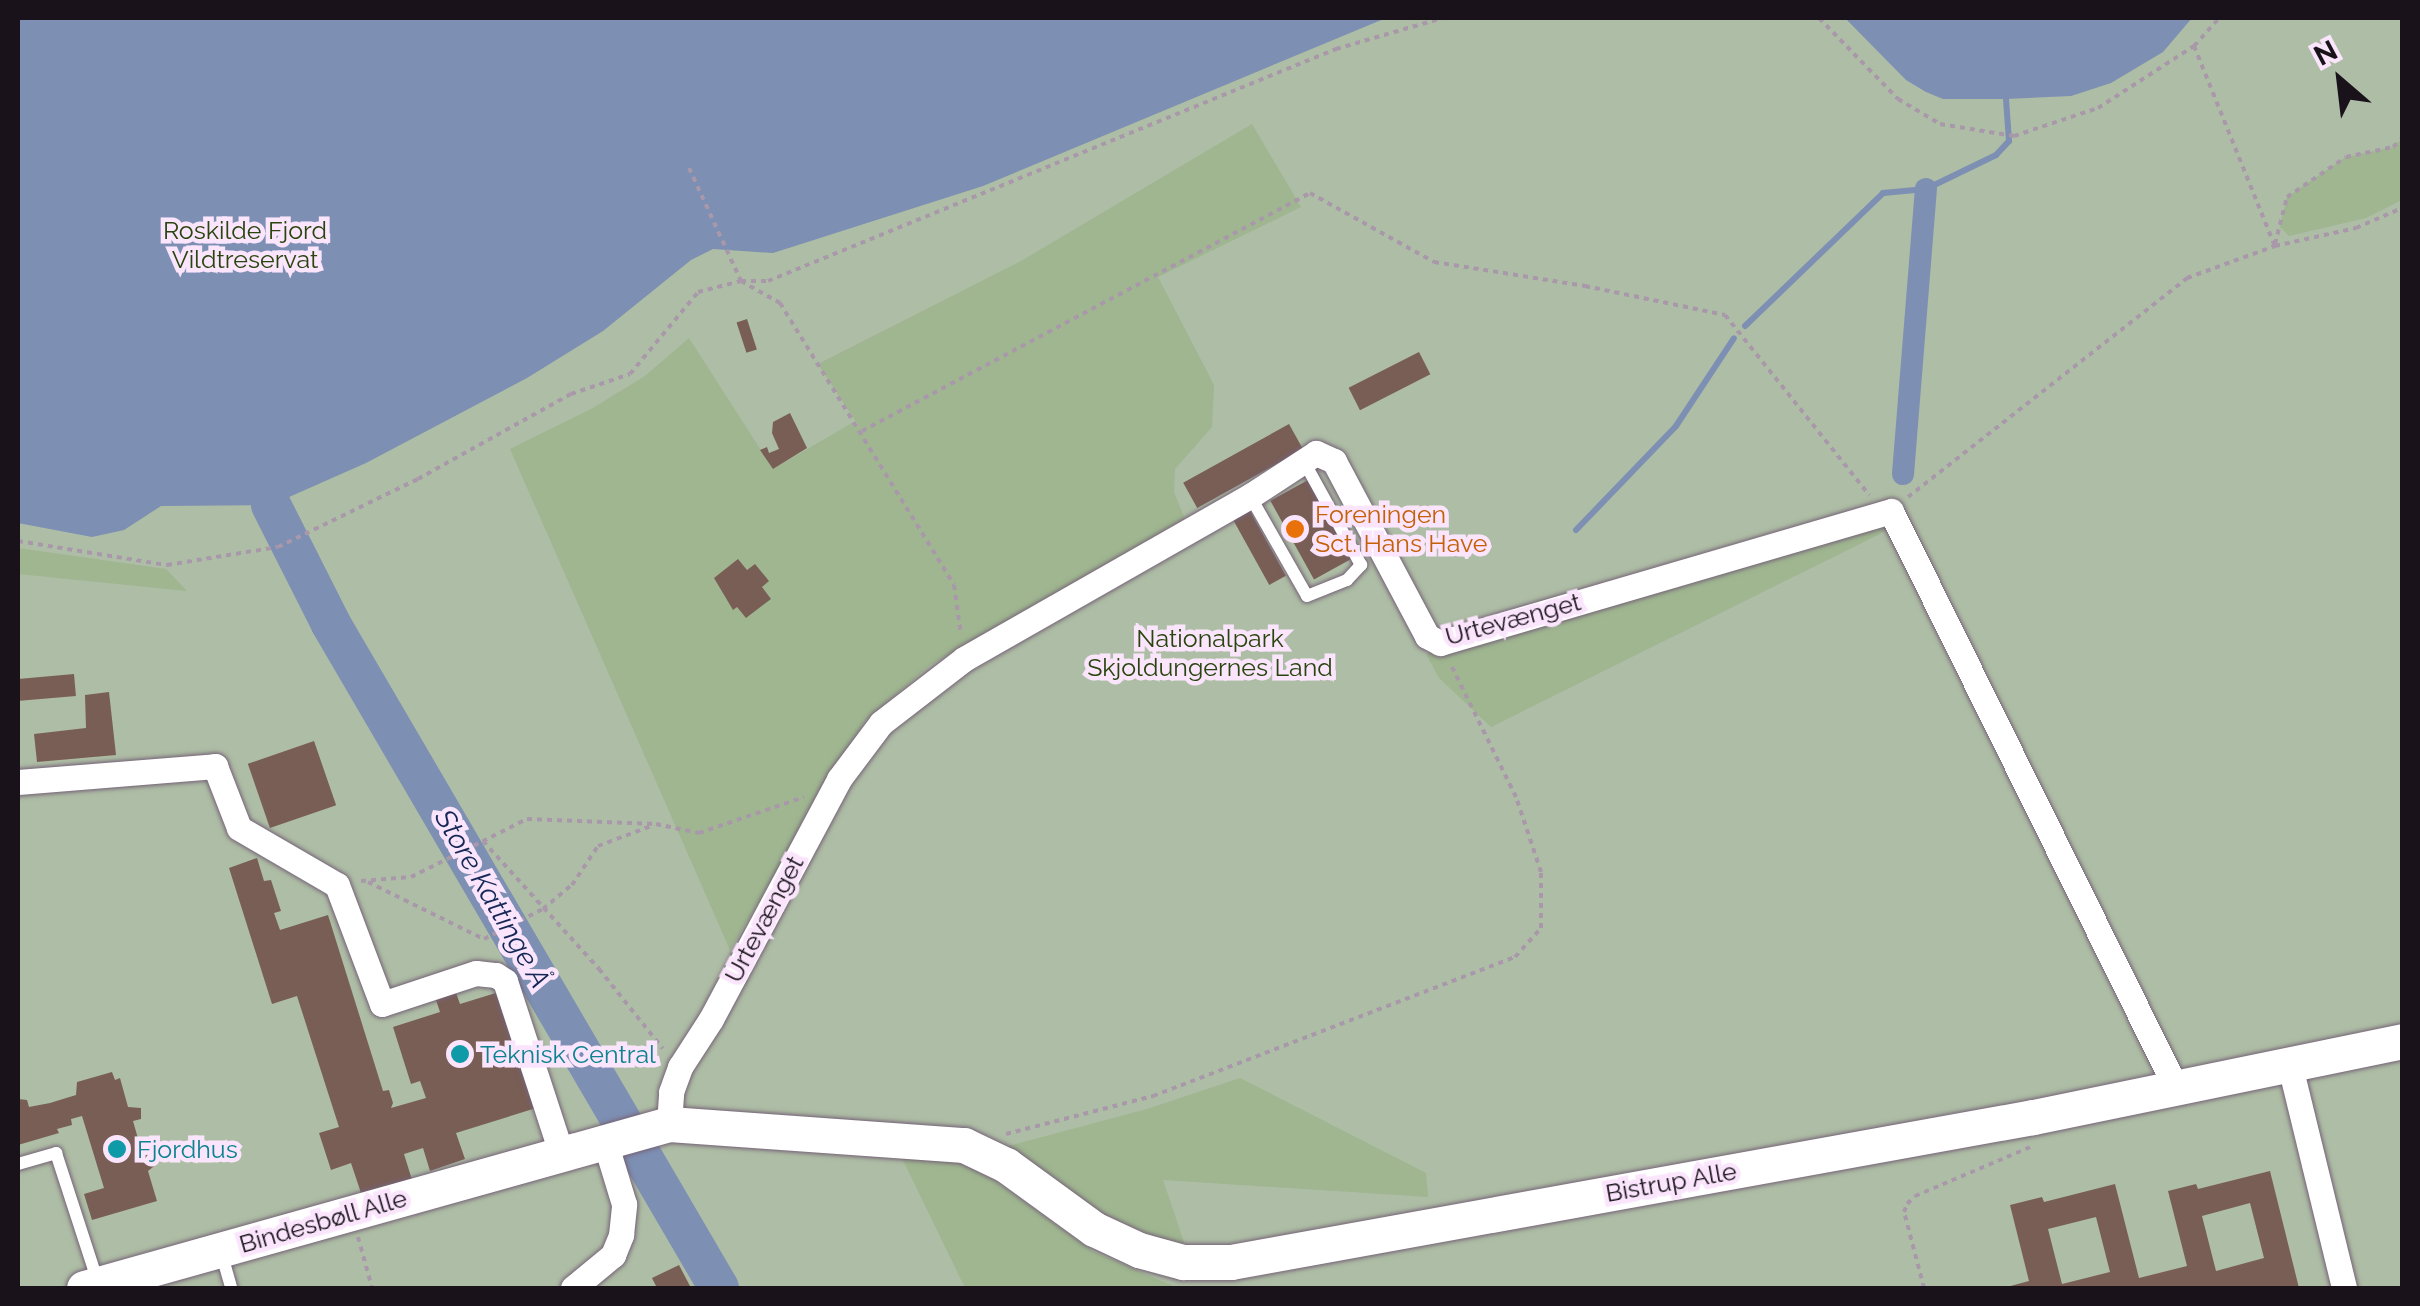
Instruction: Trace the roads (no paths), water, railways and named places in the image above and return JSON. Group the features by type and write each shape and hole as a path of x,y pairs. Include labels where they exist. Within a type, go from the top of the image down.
{"street":[{"name":"Urtevænget","path":"669,1124 671,1092 680,1067 711,1019 839,779 881,723 964,659 1250,496 1316,453 1334,461 1427,636 1440,643 1891,511 2176,1088"},
{"path":"18,782 215,766 239,828 337,884 382,1004 476,973 496,974 505,981 562,1154"},
{"name":"Bistrup Alle","path":"964,1145 1006,1165 1094,1229 1139,1250 1183,1262 1230,1262 2033,1117 2402,1040"},
{"path":"2290,1066 2344,1288"},
{"name":"Bindesbøll Alle","path":"91,1286 669,1124 964,1145"},
{"path":"573,1288 613,1254 621,1235 624,1204 605,1142"}],"lane":[{"path":"1250,496 1307,596 1347,580 1361,565 1303,460"},
{"path":"18,1164 56,1154 91,1286"},
{"path":"220,1250 231,1288"}],"water":[{"name":"Roskilde Fjord Vildtreservat","path":"18,18 1386,18 983,186 773,253 713,249 691,260 603,331 527,378 366,463 271,505 161,506 124,530 92,537 18,523"},
{"path":"1845,18 2192,18 2163,52 2111,83 2071,96 1943,99 1906,80"}],"waterway":[{"path":"1745,326 1883,193 1926,189 1996,155 2009,141 2006,99"},
{"path":"1903,474 1926,189"},
{"path":"1576,530 1676,426 1734,338"},
{"name":"Store Kattinge Å","path":"271,505 331,624 719,1288"}],"place":[{"name":"Foreningen Sct. Hans Have","path":"1295,529"},
{"name":"Teknisk Central","path":"460,1054"},
{"name":"Fjordhus","path":"117,1149"}],"park label":[{"name":"Nationalpark Skjoldungernes Land","path":"1210,654"}]}
